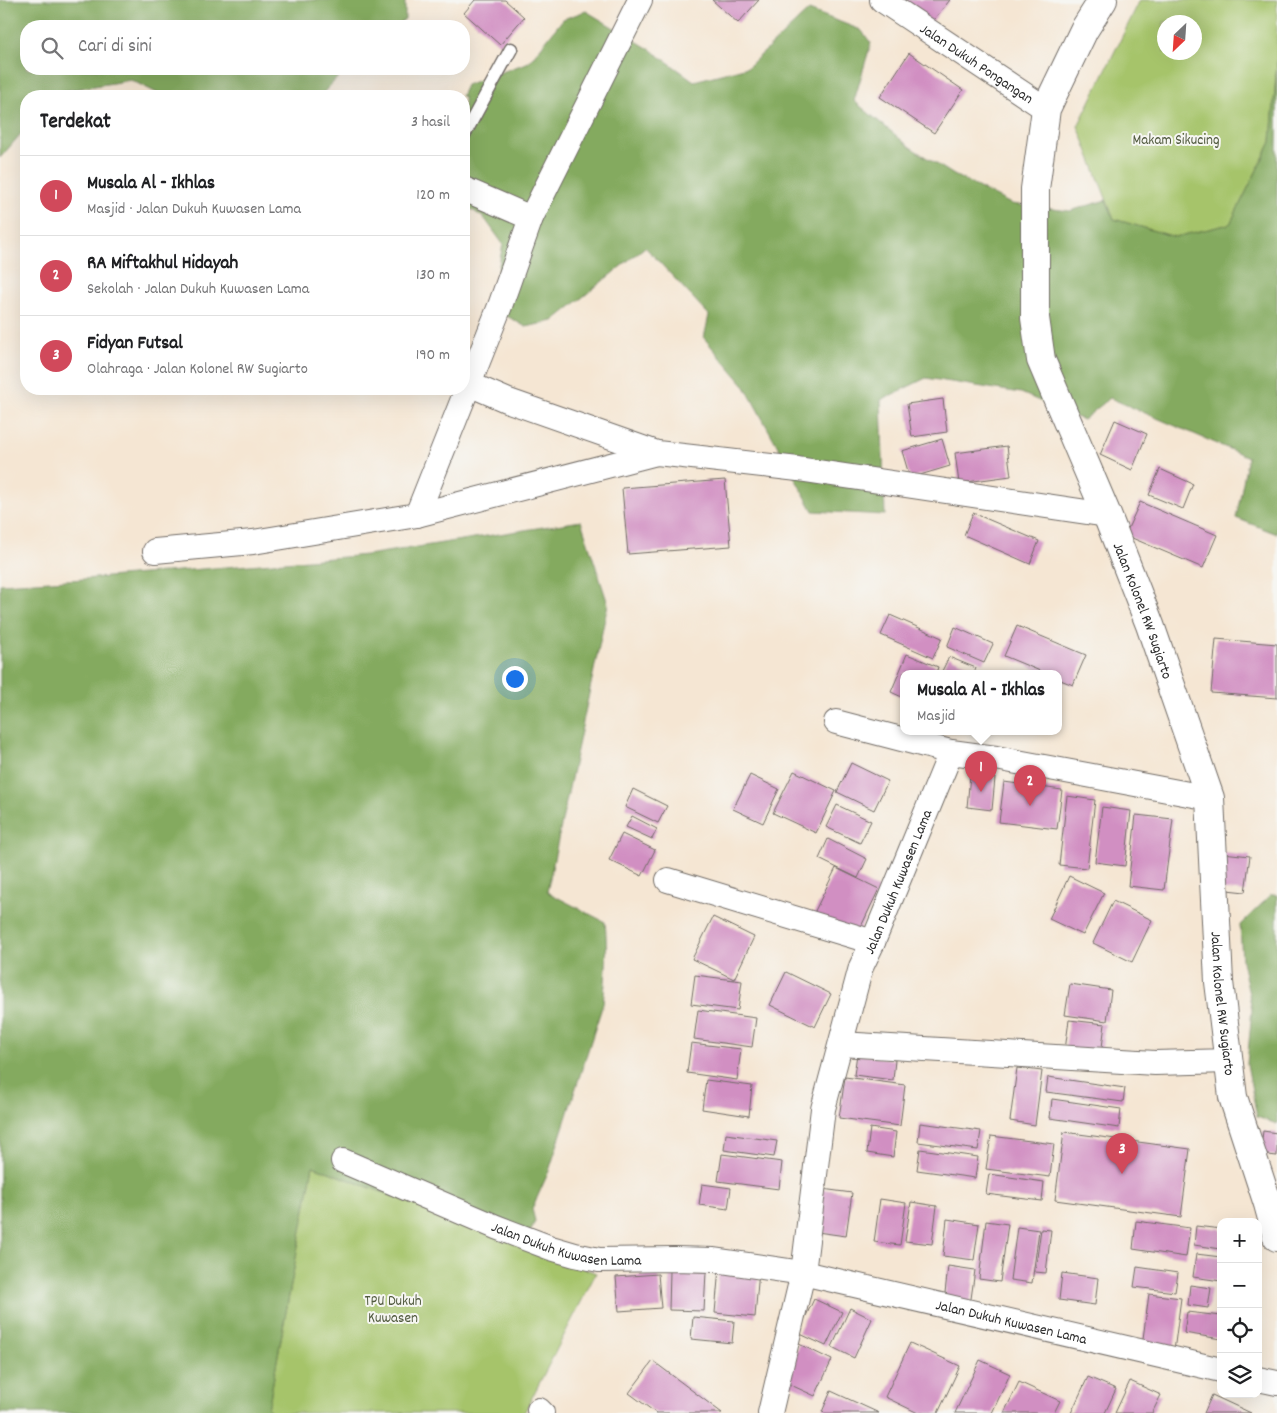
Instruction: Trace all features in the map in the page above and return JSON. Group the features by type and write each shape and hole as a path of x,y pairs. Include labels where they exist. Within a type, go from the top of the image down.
{"main road":[{"name":"Jalan Kolonel RW Sugiarto","path":"1103,0 1084,30 1046,109 1035,190 1036,334 1040,360 1107,515 1150,625 1210,798 1218,982 1233,1097 1277,1237"}],"street":[{"path":"640,0 531,218 470,384 506,400 657,453 798,469 1107,515"},
{"name":"Jalan Dukuh Pongangan","path":"882,0 1046,109"},
{"path":"470,192 531,218"},
{"path":"417,515 466,395"},
{"path":"155,551 253,542 417,515 657,453"},
{"path":"836,722 950,752 996,758 1210,798"},
{"name":"Jalan Dukuh Kuwasen Lama","path":"770,1413 803,1274 823,1109 840,1044 861,968 950,752"},
{"path":"668,880 873,942"},
{"path":"840,1044 1155,1063 1229,1061"},
{"name":"Jalan Dukuh Kuwasen Lama","path":"343,1161 496,1227 575,1255 599,1260 714,1260 803,1274 1217,1369"},
{"path":"1262,1380 1277,1384"}],"lane":[{"path":"470,124 511,49"}],"green space":[{"path":"0,0 405,0 404,20 20,20 20,75 340,75 326,90 151,90 131,80 70,90 20,90 20,135 0,158"},
{"name":"Makam Sikucing","path":"1140,0 1277,0 1277,62 1271,142 1230,224 1175,237 1114,219 1078,126"},
{"path":"809,10 861,30 871,43 854,101 910,147 954,175 1011,204 1070,211 1106,200 1114,219 1175,237 1230,224 1271,142 1277,62 1277,534 1236,518 1248,457 1110,398 1083,420 1021,393 926,378 881,400 885,515 813,511 744,385 704,338 709,315 645,247 553,321 526,327 491,307 503,244 485,219 470,208 470,90 464,90 466,85 529,62 563,19 586,11 651,50 694,81 748,67"},
{"path":"581,521 608,604 547,892 605,922 605,984 603,1004 549,1171 532,1209 535,1221 524,1246 313,1166 268,1409 274,1413 0,1413 0,584 84,579 367,555"},
{"path":"1271,895 1277,895 1277,1124 1257,1117 1247,1064 1252,1009 1242,961 1240,925"},
{"name":"TPU Dukuh Kuwasen","path":"313,1166 596,1273 524,1413 274,1413 268,1409"}],"building":[{"path":"475,0 505,0 524,17 500,45 464,13"},
{"path":"712,0 759,0 738,23"},
{"path":"902,0 950,0 931,23"},
{"path":"909,53 963,90 934,133 880,97"},
{"path":"943,399 947,432 912,437 907,404"},
{"path":"1115,420 1147,434 1132,470 1100,455"},
{"path":"942,439 950,466 910,478 902,451"},
{"path":"1007,446 1011,476 959,483 955,453"},
{"path":"1160,469 1193,484 1183,509 1149,495"},
{"path":"725,480 731,546 628,554 622,488"},
{"path":"1140,502 1217,535 1203,568 1125,535"},
{"path":"973,513 1039,541 1030,564 964,535"},
{"path":"890,615 942,638 933,658 881,635"},
{"path":"1017,626 1086,655 1073,685 1062,681 1062,670 1038,670 1004,656"},
{"path":"955,627 993,644 984,663 947,647"},
{"path":"1216,639 1277,644 1277,698 1211,693"},
{"path":"907,654 938,667 937,670 900,670"},
{"path":"949,657 976,668 975,670 942,670"},
{"path":"900,671 900,696 891,692"},
{"path":"851,763 888,781 874,810 837,792"},
{"path":"794,771 836,791 816,833 773,813"},
{"path":"750,775 779,789 763,823 733,809"},
{"path":"970,775 995,778 992,810 967,807"},
{"path":"1004,782 1062,790 1057,829 999,822"},
{"path":"633,789 667,806 658,823 625,807"},
{"path":"1067,796 1095,800 1087,868 1059,865"},
{"path":"837,805 871,821 860,843 826,827"},
{"path":"1102,807 1131,811 1125,866 1095,862"},
{"path":"1136,815 1173,819 1164,890 1128,886"},
{"path":"632,816 657,829 652,839 626,827"},
{"path":"622,834 655,850 642,876 609,860"},
{"path":"828,839 867,859 858,878 819,859"},
{"path":"1223,853 1250,856 1245,892 1218,889"},
{"path":"836,868 879,889 856,937 813,915"},
{"path":"1069,876 1104,893 1083,935 1049,919"},
{"path":"1113,901 1152,920 1132,962 1093,943"},
{"path":"713,917 754,937 734,979 692,959"},
{"path":"786,972 831,994 815,1027 770,1005"},
{"path":"695,975 742,981 738,1010 691,1004"},
{"path":"1070,984 1111,990 1107,1021 1065,1015"},
{"path":"698,1010 756,1018 752,1047 694,1039"},
{"path":"1069,1020 1105,1024 1101,1055 1065,1050"},
{"path":"691,1043 741,1049 737,1080 687,1073"},
{"path":"857,1054 895,1060 893,1080 854,1075"},
{"path":"1017,1068 1042,1071 1035,1125 1010,1121"},
{"path":"845,1077 905,1085 900,1126 839,1118"},
{"path":"1048,1077 1125,1088 1123,1102 1046,1092"},
{"path":"706,1080 752,1086 749,1116 702,1109"},
{"path":"1052,1099 1121,1109 1119,1128 1050,1118"},
{"path":"920,1123 981,1131 978,1150 918,1142"},
{"path":"870,1128 896,1132 893,1157 867,1153"},
{"path":"1263,1131 1277,1133 1277,1156 1260,1154"},
{"path":"1064,1132 1190,1149 1181,1217 1055,1200"},
{"path":"726,1134 777,1141 774,1157 724,1150"},
{"path":"991,1136 1054,1144 1050,1177 986,1169"},
{"path":"920,1149 978,1157 975,1178 917,1170"},
{"path":"722,1154 782,1162 779,1189 718,1181"},
{"path":"989,1174 1044,1182 1042,1201 986,1194"},
{"path":"702,1184 731,1188 728,1209 699,1205"},
{"path":"822,1189 852,1193 846,1236 817,1232"},
{"path":"880,1199 906,1203 900,1245 874,1242"},
{"path":"911,1202 937,1206 932,1244 905,1241"},
{"path":"947,1219 979,1224 974,1260 943,1256"},
{"path":"986,1221 1008,1224 1000,1282 979,1279"},
{"path":"1136,1221 1190,1228 1186,1257 1133,1249"},
{"path":"1196,1226 1217,1229 1217,1248 1194,1245"},
{"path":"1017,1227 1039,1230 1032,1283 1010,1280"},
{"path":"1041,1229 1051,1230 1046,1273 1035,1272"},
{"path":"1196,1254 1217,1257 1217,1280 1193,1277"},
{"path":"948,1266 975,1270 970,1306 944,1302"},
{"path":"1137,1267 1178,1273 1175,1292 1134,1287"},
{"path":"719,1268 759,1271 755,1317 715,1313"},
{"path":"670,1271 706,1272 704,1311 669,1310"},
{"path":"1062,1273 1098,1278 1095,1305 1059,1300"},
{"path":"658,1274 661,1308 619,1311 616,1277"},
{"path":"1190,1285 1211,1288 1208,1308 1188,1305"},
{"path":"1149,1294 1181,1298 1174,1351 1142,1346"},
{"path":"814,1299 842,1312 826,1346 798,1333"},
{"path":"850,1308 872,1319 854,1358 832,1347"},
{"path":"1187,1312 1217,1316 1217,1338 1184,1333"},
{"path":"693,1317 734,1321 732,1343 691,1339"},
{"path":"910,1343 960,1366 938,1413 918,1413 885,1397"},
{"path":"799,1344 832,1360 815,1396 782,1381"},
{"path":"980,1360 1010,1374 992,1413 955,1413"},
{"path":"653,1361 722,1413 656,1413 629,1393"},
{"path":"1088,1377 1116,1389 1105,1413 1071,1413"},
{"path":"1130,1381 1161,1395 1152,1413 1115,1413"},
{"path":"1019,1382 1060,1401 1054,1413 1004,1413"},
{"path":"831,1391 879,1413 822,1412"},
{"path":"1212,1395 1251,1413 1204,1413"}],"place":[{"name":"Musala Al - Ikhlas","path":"981,792"},
{"name":"RA Miftakhul Hidayah","path":"1030,806"},
{"name":"Fidyan Futsal","path":"1122,1174"}]}
